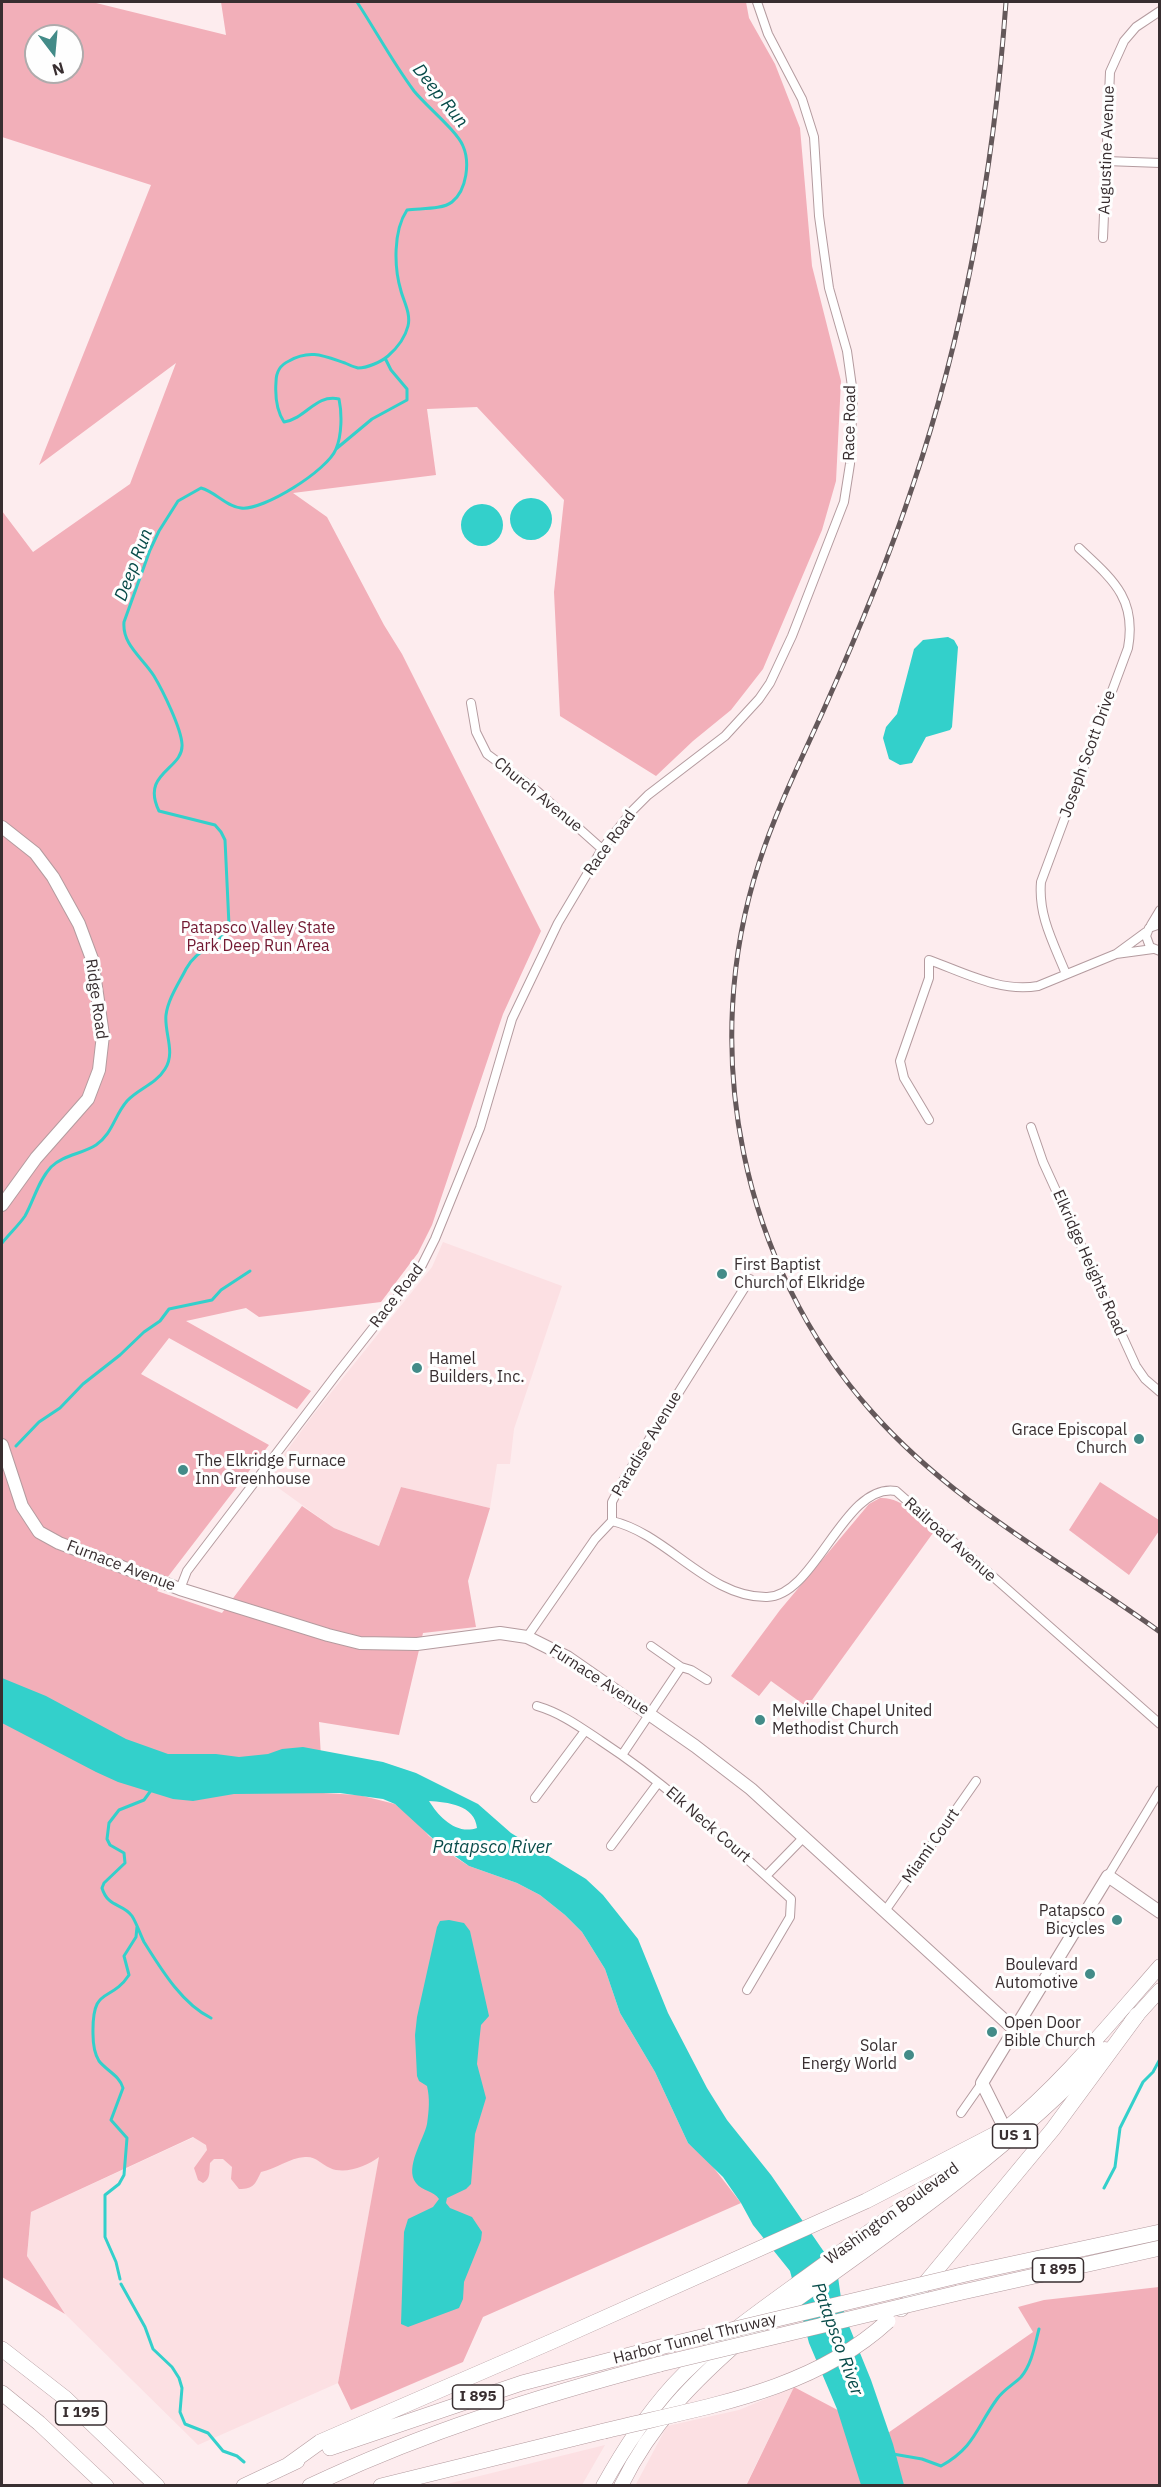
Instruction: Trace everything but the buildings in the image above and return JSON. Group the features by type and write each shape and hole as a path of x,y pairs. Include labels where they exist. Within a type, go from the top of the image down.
{"highway":[{"path":"381,2486 753,2394 785,2383 850,2350 888,2321 913,2298 1053,2129 1137,2015"},
{"path":"288,2465 320,2442 553,2342 902,2184 1005,2129"},
{"name":"Harbor Tunnel Thruway","path":"244,2486 288,2465 389,2427 512,2386 672,2344 970,2273 1160,2232"},
{"name":"Harbor Tunnel Thruway","path":"310,2486 398,2446 478,2416 560,2390 958,2293 1160,2248"},
{"name":"I 195","path":"2,2349 65,2398 156,2485"},
{"name":"I 195","path":"2,2393 39,2423 106,2486"}],"main road":[{"name":"Washington Boulevard","path":"848,2254 1005,2129 1087,2049 1160,1966"},
{"name":"Washington Boulevard","path":"603,2486 634,2435 673,2385 742,2331 848,2254 1005,2145 1080,2076 1160,1990"},
{"name":"Washington Boulevard","path":"621,2486 633,2461 659,2422 742,2331"}],"street":[{"name":"Race Road","path":"180,1589 194,1562 427,1257 480,1128 507,1033 524,990 558,924 603,849 632,811 648,795 725,736 759,699 775,674 792,636 839,519 848,484 851,372 829,288 819,216 814,137 802,99 768,34 757,2"},
{"name":"Augustine Avenue","path":"1103,238 1107,90 1113,64 1124,41 1136,27 1160,11"},
{"path":"1106,161 1160,163"},
{"name":"Joseph Scott Drive","path":"1066,974 1044,920 1040,896 1041,882 1128,648 1130,622 1123,595 1106,573 1079,548"},
{"name":"Church Avenue","path":"471,703 476,732 487,754 537,791 603,849"},
{"name":"Ridge Road","path":"2,827 35,853 53,876 79,924 95,971 103,1035 99,1070 88,1100 36,1158 2,1205"},
{"path":"1156,950 1147,944 1148,930 1160,910"},
{"path":"929,1120 904,1078 900,1061 929,978 929,960 1013,988 1038,986 1116,954 1148,930 1160,924"},
{"path":"1116,954 1156,950"},
{"name":"Elkridge Heights Road","path":"1031,1127 1043,1162 1136,1366 1145,1379 1160,1392"},
{"name":"Paradise Avenue","path":"527,1637 595,1539 612,1521 612,1502 750,1279"},
{"name":"Furnace Avenue","path":"2,1445 22,1506 39,1532 59,1544 180,1589 327,1635 360,1643 410,1644 488,1633 527,1637 567,1657 723,1767 804,1837 1015,2030"},
{"name":"Railroad Avenue","path":"612,1521 645,1533 719,1584 749,1594 771,1597 780,1595 795,1583 865,1499 882,1490 896,1491 1160,1724"},
{"path":"651,1646 681,1667 691,1670 706,1680"},
{"path":"622,1755 681,1667"},
{"name":"Elk Neck Court","path":"537,1706 556,1712 622,1755 658,1783 791,1899 789,1917 747,1990"},
{"path":"535,1798 585,1731"},
{"name":"Miami Court","path":"885,1911 976,1781"},
{"path":"610,1846 658,1783"},
{"path":"961,2112 1015,2030 1160,1790"},
{"path":"766,1876 804,1837"},
{"path":"1108,1876 1160,1912"},
{"path":"981,2083 1005,2129"}],"shaded area":[{"path":"443,1242 562,1286 514,1429 510,1464 497,1464 490,1508 401,1487 379,1546 334,1528 266,1479 313,1415 432,1267"},
{"path":"251,2111 383,2137 338,2383 198,2445 65,2314 27,2256 31,2212"},
{"path":"794,2387 746,2485 635,2486 667,2426 739,2410"},
{"path":"605,2445 582,2485 443,2485"}],"green space":[{"name":"Patapsco Valley State Park Deep Run Area","path":"2,2 92,2 226,35 221,2 746,2 749,18 775,64 800,128 812,266 841,381 836,481 822,530 763,669 731,710 693,741 656,776 560,716 554,592 564,500 477,407 427,409 436,475 293,493 327,517 384,625 402,654 541,931 503,1014 432,1225 418,1253 381,1302 259,1317 246,1308 186,1321 311,1391 297,1409 169,1338 141,1374 269,1445 157,1591 222,1613 302,1506 334,1528 379,1546 401,1487 490,1508 468,1581 476,1627 423,1633 399,1735 319,1722 323,1793 359,1795 395,1804 455,1857 469,1866 517,1883 540,1895 565,1915 582,1932 605,1969 620,2013 655,2072 688,2143 710,2163 741,2203 483,2317 463,2362 351,2410 338,2383 379,2157 368,2164 349,2170 336,2170 312,2158 299,2158 261,2172 253,2185 239,2189 231,2179 232,2167 223,2159 214,2159 210,2163 206,2181 203,2183 198,2180 194,2168 207,2150 206,2145 193,2137 31,2212 27,2256 65,2314 2,2277 2,511 33,552 130,484 176,363 39,465 151,185 2,137"},
{"path":"1100,1482 1159,1520 1159,1531 1129,1575 1069,1530"},
{"path":"880,1498 903,1505 933,1533 807,1707 771,1681 759,1696 731,1676 780,1610 869,1504"},
{"path":"1159,2287 1159,2485 746,2486 794,2387 885,2435 1033,2332 1018,2307 1044,2300"}],"water":[{"path":"531,498 546,504 552,519 546,534 531,540 516,534 510,519 516,504"},
{"path":"482,504 497,510 503,525 497,540 482,546 467,540 461,525 467,510"},
{"path":"948,637 954,640 958,647 952,727 950,730 926,737 912,763 900,765 889,759 883,738 886,727 897,714 914,649 923,640"},
{"name":"Patapsco River","path":"2,1678 46,1696 126,1739 168,1754 216,1754 239,1757 303,1747 383,1762 416,1773 478,1804 511,1833 586,1879 603,1895 638,1939 668,2013 707,2088 727,2120 771,2175 831,2262 838,2277 842,2305 871,2380 904,2485 861,2485 837,2409 809,2343 790,2271 753,2225 723,2177 688,2143 655,2072 620,2013 605,1969 582,1932 565,1915 540,1895 517,1883 469,1866 442,1847 395,1804 383,1799 340,1793 234,1794 193,1801 173,1799 118,1782 2,1723","holes":["429,1801 459,1806 471,1814 477,1828 469,1830 455,1827 443,1818"]},
{"path":"440,1921 464,1923 470,1931 489,2016 481,2025 479,2043 477,2064 486,2098 475,2134 471,2184 447,2198 446,2203 450,2208 472,2217 482,2232 464,2282 463,2299 459,2308 408,2327 401,2324 404,2232 408,2219 433,2207 439,2199 419,2186 413,2177 413,2162 427,2124 429,2105 427,2086 419,2081 417,2076 415,2035 437,1927"}],"waterway":[{"name":"Deep Run","path":"2,1243 25,1216 39,1184 51,1167 61,1160 91,1148 102,1140 127,1101 157,1079 165,1069 170,1056 166,1015 171,997 191,962 220,938 229,925 225,840 221,832 215,825 159,811 155,798 158,780 177,760 182,744 175,719 162,691 154,676 134,651 124,630 124,622 150,550 178,501 201,488 235,507 251,507 294,488 331,458 336,449 340,431 339,399 324,400 292,420 284,422 279,413 276,398 278,372 286,363 304,355 324,356 358,368 366,367 385,358 397,347 409,322 396,261 397,239 402,219 407,210 448,205 457,197 464,183 467,168 460,140 414,91 357,2"},
{"path":"336,449 372,419 407,400 407,389 391,370 385,358"},
{"path":"16,1446 39,1422 60,1408 83,1384 160,1321 169,1309 212,1300 221,1290 250,1271"},
{"path":"152,1789 144,1800 119,1810 109,1823 107,1839 110,1845 124,1853 125,1863 104,1883 102,1888 108,1899 132,1916 144,1942 173,1985 200,2012 211,2018"},
{"path":"120,2279 116,2262 105,2237 105,2195 119,2184 124,2175 127,2138 111,2120 123,2088 119,2080 97,2058 93,2041 93,2018 99,2001 122,1984 129,1975 124,1956 136,1937 137,1927"},
{"path":"1104,2188 1115,2167 1120,2128 1143,2082 1153,2072 1160,2059"},
{"path":"121,2284 145,2327 153,2349 172,2367 179,2378 182,2388 180,2412 185,2424 208,2433 223,2451 237,2456 244,2462"},
{"path":"893,2454 922,2459 941,2466 961,2452 1000,2396 1025,2372 1033,2354 1039,2329"}],"railway":[{"path":"1006,2 994,125 985,185 963,306 948,366 932,426 883,570 781,804 759,863 741,934 732,1007 733,1080 744,1152 763,1223 790,1290 827,1354 872,1412 937,1475 1010,1530 1160,1632"}],"place":[{"name":"First Baptist Church of Elkridge","path":"722,1274"},
{"name":"Hamel Builders, Inc.","path":"417,1368"},
{"name":"Grace Episcopal Church","path":"1139,1439"},
{"name":"The Elkridge Furnace Inn Greenhouse","path":"183,1470"},
{"name":"Melville Chapel United Methodist Church","path":"760,1720"},
{"name":"Patapsco Bicycles","path":"1117,1920"},
{"name":"Boulevard Automotive","path":"1090,1974"},
{"name":"Open Door Bible Church","path":"992,2032"},
{"name":"Solar Energy World","path":"909,2055"}]}
